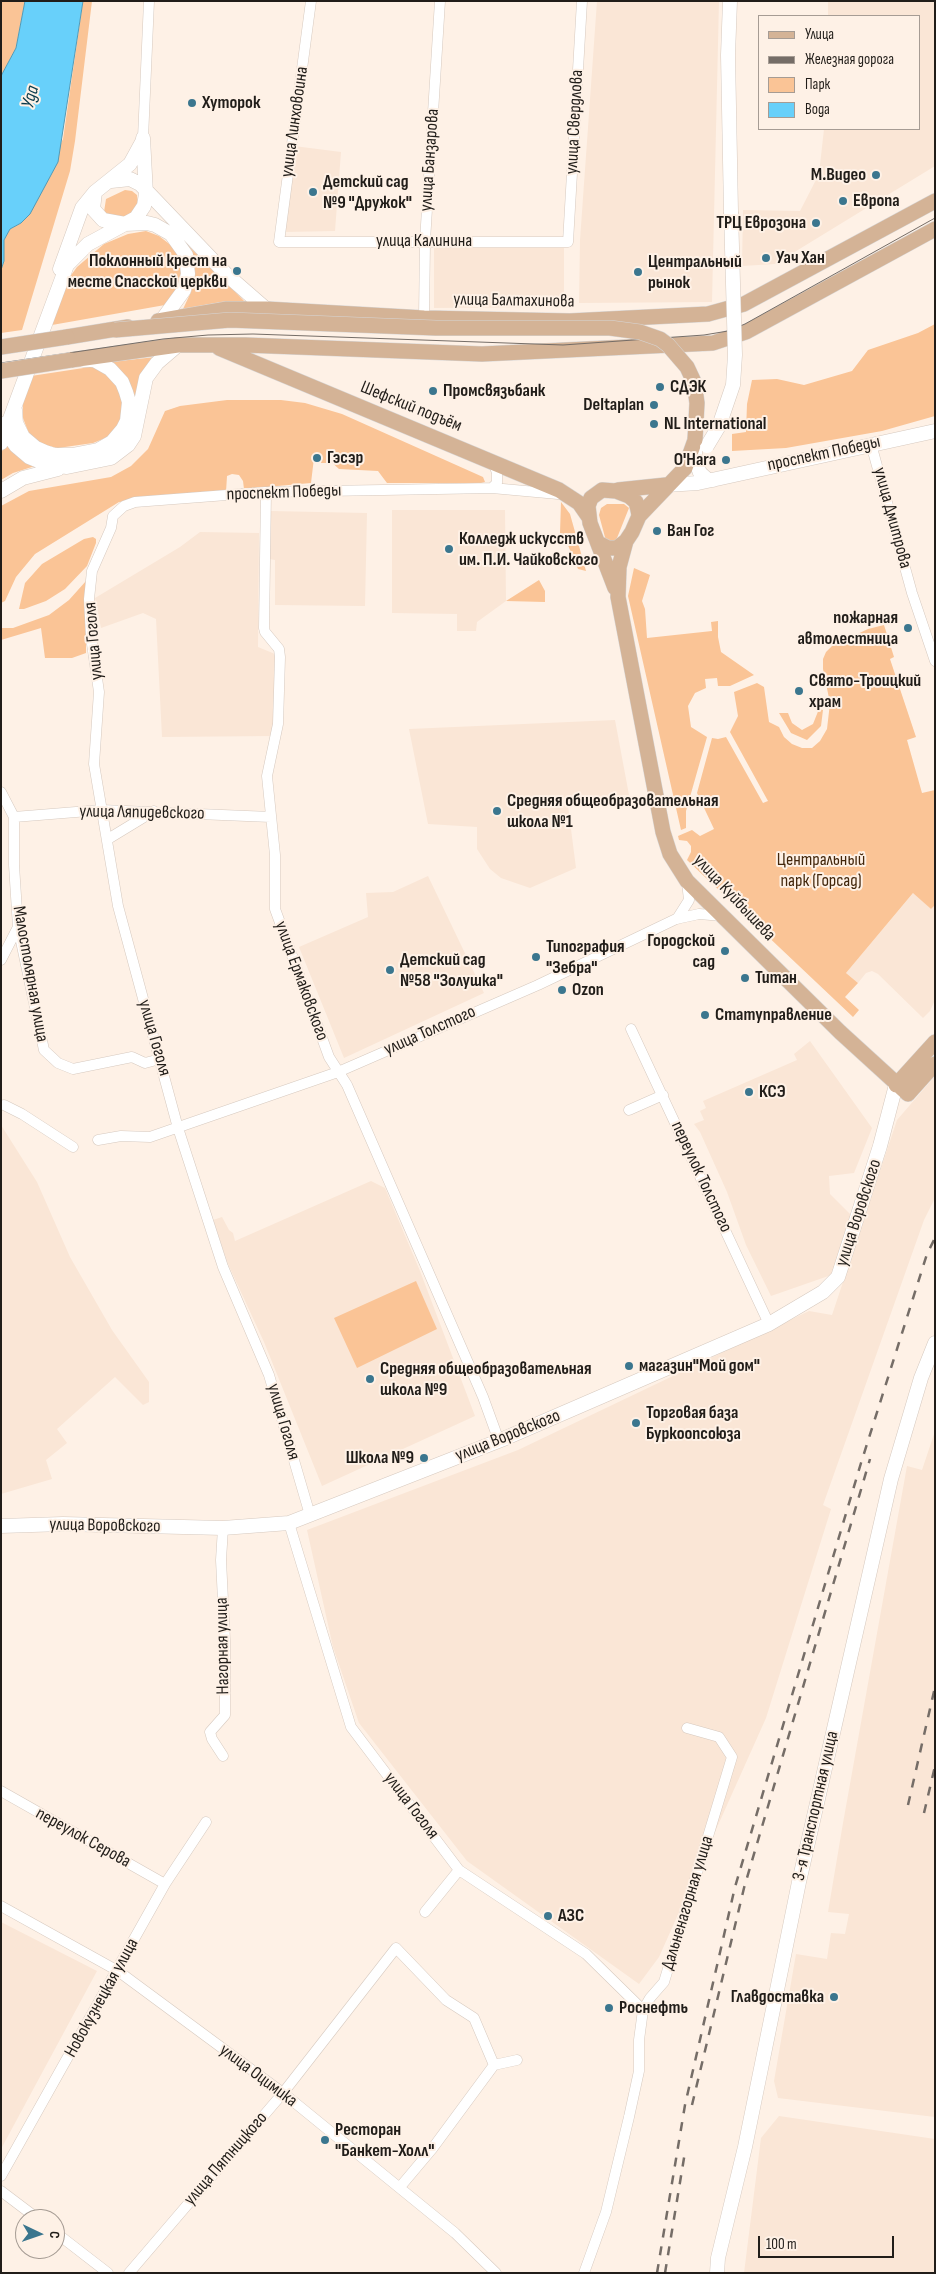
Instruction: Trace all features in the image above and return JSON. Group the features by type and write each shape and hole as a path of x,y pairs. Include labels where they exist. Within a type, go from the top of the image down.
{"main road":[{"name":"улица Балтахинова","path":"1,347 115,330 227,309 266,309 424,318 570,321 708,314 744,304 935,201"},
{"path":"1,371 178,345 482,354 713,344 746,332 935,229"},
{"path":"115,330 230,320 436,328 610,328 640,332 660,339 668,345 687,367 694,382 698,403 697,456"},
{"name":"Шефский подъём","path":"210,345 493,461 568,494 579,503 588,516"},
{"name":"улица Куйбышева","path":"618,597 619,567 626,541 639,516 666,485 697,456"},
{"path":"588,516 588,502 595,494 602,490 616,491 666,485"},
{"path":"616,491 632,498 637,506 639,516"},
{"name":"улица Куйбышева","path":"588,516 600,544 618,597 663,832 670,854 687,881 902,1090"},
{"path":"600,544 614,549 626,541"},
{"path":"902,1090 935,1042"},
{"path":"902,1090 935,1064"}],"street":[{"path":"5,427 15,408 67,265 88,244 136,218 146,200 143,138 149,1"},
{"name":"улица Линховоина","path":"279,242 310,1"},
{"name":"улица Банзарова","path":"424,318 425,241 440,1"},
{"name":"улица Свердлова","path":"568,242 582,1"},
{"path":"713,480 704,477 697,456 719,426 733,385 735,356 728,55 730,1"},
{"path":"1,443 82,208 95,192 130,164 143,138"},
{"path":"110,181 130,179 145,188 227,275 266,309"},
{"path":"95,192 92,204 96,214 103,220 125,224 147,223 163,228 177,240 186,255 188,274 184,290 162,320"},
{"name":"улица Калинина","path":"279,242 568,242"},
{"path":"1,491 23,478 106,460 120,453 128,445 137,428 146,378 157,363 178,345"},
{"path":"15,408 16,423 23,438 44,452 54,455 72,455 98,450 112,442 124,429 129,411 129,402 122,382 110,368 102,363 94,360 71,360"},
{"path":"5,427 16,446 29,457 46,464 67,467"},
{"name":"проспект Победы","path":"666,485 713,480 935,430"},
{"name":"улица Дмитрова","path":"871,444 912,593 935,661"},
{"path":"492,488 496,483 497,473 493,461"},
{"name":"проспект Победы","path":"103,547 113,516 124,506 135,502 266,492 492,488 568,494"},
{"name":"улица Ермаковского","path":"266,492 264,628 279,650 280,657 278,718 267,776 275,855 276,909 329,1057 351,1094 483,1397 499,1441"},
{"name":"улица Гоголя","path":"103,547 92,572 89,599 91,637 99,692 94,764 118,906 178,1128 223,1267 269,1375 310,1515"},
{"name":"Малостолярная улица","path":"1,792 14,818 14,865 18,927 44,1050 58,1063 73,1070 132,1057 145,1064 160,1059"},
{"name":"улица Ляпидевского","path":"14,818 101,810 271,817"},
{"path":"108,838 154,812"},
{"path":"676,919 685,909 689,900 687,881"},
{"name":"улица Толстого","path":"98,1140 121,1136 150,1137 338,1072 538,985 676,919 700,914 723,916"},
{"path":"1,960 18,927"},
{"name":"переулок Толстого","path":"631,1030 769,1324"},
{"name":"улица Воровского","path":"1,1526 63,1524 223,1528 288,1523 499,1441 769,1324 823,1292 838,1277 844,1263 885,1128 902,1090"},
{"path":"629,1110 663,1095"},
{"path":"4,1105 22,1114 73,1147"},
{"name":"3-я Транспортная улица","path":"717,2273 718,2258 745,2148 799,1882 892,1478 921,1378 935,1343"},
{"name":"улица Гоголя","path":"288,1523 351,1727 460,1870 586,1954 643,2010"},
{"name":"Нагорная улица","path":"223,1528 220,1560 225,1641 224,1715 210,1732 212,1739 223,1756"},
{"name":"Дальненагорная улица","path":"584,2273 606,2212 629,2117 639,2071 638,2040 643,2010 650,1998 664,1982 732,1757 719,1737 686,1728"},
{"name":"переулок Серова","path":"1,1791 166,1884"},
{"name":"Новокузнецкая улица","path":"1,2176 166,1884 206,1822"},
{"path":"425,1912 460,1870"},
{"name":"улица Оцимика","path":"1,1906 118,1971 283,2093 455,2232 496,2273"},
{"name":"улица Пятницкого","path":"129,2273 283,2093 396,1948 446,2000 474,2018 494,2065"},
{"path":"400,2188 432,2149 494,2065 517,2060"},
{"path":"1,2190 25,2209"},
{"path":"65,2240 108,2273"}],"shaded area":[{"path":"597,1 719,1 712,302 579,303 580,240"},
{"path":"828,1 935,1 935,166 775,264 742,266 743,210 800,211 819,174 824,130 921,130 921,15 828,15"},
{"name":"Детский сад №9 \"Дружок\"","path":"294,146 341,152 335,231 284,232"},
{"path":"434,248 564,248 564,307 434,308"},
{"name":"Колледж искусств им. П.И. Чайковского","path":"392,510 505,510 506,601 477,622 476,631 457,631 457,614 392,613"},
{"path":"270,511 367,513 365,606 275,605 275,560 269,559"},
{"path":"200,532 259,533 258,647 275,654 274,736 162,737 156,619 143,613 101,628 95,598 180,547"},
{"name":"Средняя общеобразовательная школа №1","path":"615,720 629,795 567,798 576,868 530,888 501,878 490,869 477,849 477,827 428,824 409,729"},
{"name":"Детский сад №58 \"Золушка\"","path":"428,876 484,993 344,1058 299,947 368,917 366,893 393,892"},
{"path":"914,892 931,909 935,905 935,1000 930,1011 923,1018 878,974 872,971 866,973 858,983 846,973"},
{"path":"810,1041 872,1128 854,1173 829,1176 830,1194 852,1216 837,1273 771,1296 746,1245 727,1192 700,1132 694,1124 704,1120 700,1111 706,1108 703,1101 797,1060 794,1054"},
{"path":"935,1076 935,1198 924,1220 823,1505 831,1509 766,1718 659,1957 639,1984 467,1861 359,1723 333,1647 307,1530 518,1450 809,1311 832,1315 897,1120"},
{"path":"1,1125 37,1182 70,1257 112,1330 149,1382 149,1402 143,1405 115,1377 57,1429 67,1443 46,1460 52,1479 1,1494"},
{"path":"371,1181 385,1188 420,1271 475,1416 322,1486 264,1342 228,1264 213,1220 222,1217 229,1230 233,1233 235,1241"},
{"path":"935,1431 935,2117 778,2098 774,2081 796,1954 827,1959 831,1933 845,1934 849,1914 828,1912 843,1823 907,1466 922,1470"},
{"path":"1,1922 97,1971 1,2149"},
{"path":"779,2116 935,2139 935,2273 744,2273 761,2138"}],"green space":[{"path":"1,1 25,1 16,48 1,76"},
{"path":"83,1 92,1 70,171 22,330 1,333 1,270 4,261 4,240 10,229 21,223 63,139"},
{"path":"125,190 132,191 137,195 138,203 134,211 123,218 110,217 104,212 106,199"},
{"path":"146,231 159,236 172,246 183,266 180,288 165,305 52,325 69,278 77,267 104,244 128,234"},
{"path":"185,243 245,302 222,302 183,309 194,281 194,265"},
{"path":"935,324 935,416 882,431 786,448 732,451 732,434 746,432 747,404 752,380 777,379 804,385 852,371 868,350 918,333"},
{"path":"156,357 141,375 135,399 109,362"},
{"path":"90,367 101,369 117,384 123,401 122,420 108,437 93,443 58,448 44,445 36,440 29,434 23,418 23,399 31,376"},
{"path":"227,400 281,400 305,403 342,414 483,477 485,482 387,483 378,471 339,469 329,460 326,463 321,463 321,458 317,454 314,458 311,483 244,489 243,481 239,475 232,474 227,476 226,492 119,502 35,554 16,577 5,601 1,603 1,506 29,491 111,477 131,466 148,449 165,411 180,406"},
{"path":"6,441 35,466 13,473 1,480 1,454"},
{"path":"561,502 570,514 586,571 578,569 567,543 560,533"},
{"path":"607,504 624,504 629,508 615,543 606,541 599,515 601,508"},
{"path":"93,537 96,539 96,543 87,566 65,589 46,601 19,609 25,583 42,564 84,539"},
{"path":"634,568 650,575 642,601 645,609 647,638 712,631 711,622 718,621 718,637 721,652 754,675 730,686 718,686 717,678 705,679 706,688 695,693 688,706 691,727 707,737 686,811 686,828 681,830 628,596"},
{"path":"539,580 545,591 545,602 506,601"},
{"path":"86,581 86,653 72,658 45,658 41,628 1,640 1,628 13,628 49,615 69,600"},
{"name":"Центральный парк (Горсад)","path":"884,625 894,657 890,659 916,737 907,740 922,793 935,790 935,905 931,909 913,893 846,973 858,983 845,997 859,1010 853,1017 687,860 691,852 691,846 687,841 679,840 678,836 692,830 700,836 714,829 697,793 712,738 726,737 763,803 768,801 730,732 738,716 734,692 757,683 764,687 769,722 779,727 784,737 792,744 802,748 812,748 820,741 827,729 830,703 823,669 823,659 826,652 832,646 868,629"},
{"path":"819,709 823,710 821,726 807,740 791,733 779,713 788,713 792,723 802,730 813,724"},
{"path":"416,1281 437,1329 357,1368 334,1318"}],"water":[{"name":"Уда","path":"25,1 83,1 58,162 30,214 21,223 10,229 4,240 4,261 1,270 1,76 16,48"}],"tram line":[{"path":"1,363 163,339 208,335 253,334 563,345 704,335 728,331 745,324 935,218"}],"railway":[{"path":"657,2273 685,2105 735,1887 861,1463 927,1254 935,1238"},
{"path":"692,2105 744,1888 870,1459"},
{"path":"908,1805 935,1687"},
{"path":"924,1813 935,1766"},
{"path":"665,2273 685,2152"}],"place":[{"name":"Хуторок","path":"192,103"},
{"name":"М.Видео","path":"876,175"},
{"name":"Детский сад №9 \"Дружок\"","path":"313,192"},
{"name":"Европа","path":"843,201"},
{"name":"ТРЦ Еврозона","path":"816,223"},
{"name":"Уач Хан","path":"766,258"},
{"name":"Поклонный крест на месте Спасской церкви","path":"237,271"},
{"name":"Центральный рынок","path":"638,272"},
{"name":"СДЭК","path":"660,387"},
{"name":"Промсвязьбанк","path":"433,391"},
{"name":"Deltaplan","path":"654,405"},
{"name":"NL International","path":"654,424"},
{"name":"Гэсэр","path":"317,458"},
{"name":"O'Hara","path":"726,460"},
{"name":"Ван Гог","path":"657,531"},
{"name":"Колледж искусств им. П.И. Чайковского","path":"449,549"},
{"name":"пожарная автолестница","path":"908,628"},
{"name":"Свято-Троицкий храм","path":"799,691"},
{"name":"Средняя общеобразовательная школа №1","path":"497,811"},
{"name":"Городской сад","path":"725,951"},
{"name":"Типография \"Зебра\"","path":"536,957"},
{"name":"Детский сад №58 \"Золушка\"","path":"390,970"},
{"name":"Титан","path":"745,978"},
{"name":"Ozon","path":"562,990"},
{"name":"Статуправление","path":"705,1015"},
{"name":"КСЭ","path":"749,1092"},
{"name":"магазин\"Мой дом\"","path":"629,1366"},
{"name":"Средняя общеобразовательная школа №9","path":"370,1379"},
{"name":"Торговая база Буркоопсоюза","path":"636,1423"},
{"name":"Школа №9","path":"424,1458"},
{"name":"АЗС","path":"548,1916"},
{"name":"Главдоставка","path":"834,1997"},
{"name":"Роснефть","path":"609,2008"},
{"name":"Ресторан \"Банкет-Холл\"","path":"325,2140"}]}
